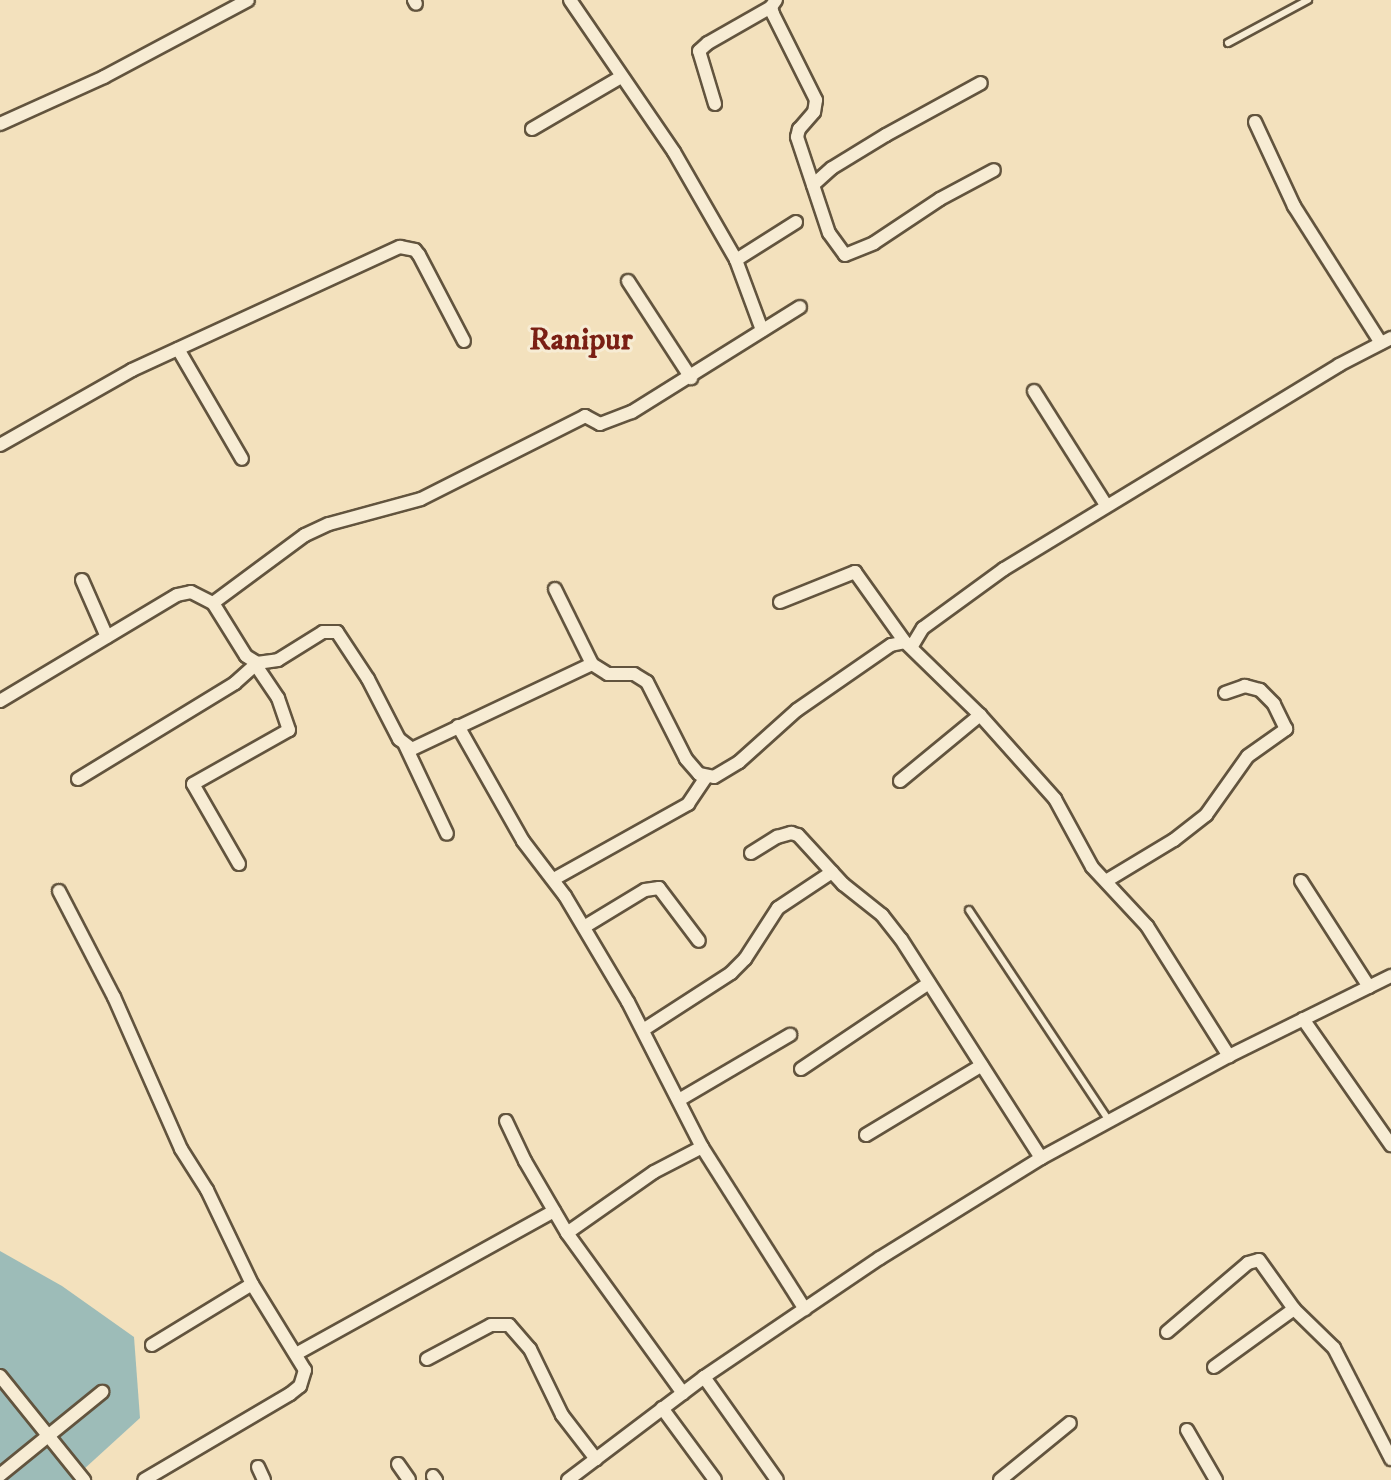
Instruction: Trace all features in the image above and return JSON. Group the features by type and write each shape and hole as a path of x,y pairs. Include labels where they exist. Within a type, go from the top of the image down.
{"street":[{"path":"0,124 104,77 248,0"},
{"path":"570,0 674,152 736,260 762,330"},
{"path":"715,104 699,61 699,51 774,4 816,100 814,112 797,133 829,233 841,251 848,255 994,170"},
{"path":"532,129 621,77"},
{"path":"813,185 832,168 886,135 981,83"},
{"path":"554,879 688,804 706,777 721,774 739,762 797,710 891,645 909,644 923,628 960,599 1106,505 1386,340 1294,206 1255,122"},
{"path":"736,260 796,222"},
{"path":"0,445 132,370 400,247 415,250 419,255 464,341"},
{"path":"628,281 691,378"},
{"path":"213,603 305,535 329,524 421,499 585,416 600,424 632,412 691,378 800,307"},
{"path":"178,349 242,459"},
{"path":"1034,391 1106,505"},
{"path":"780,602 855,572 909,644 980,715 1065,811 1092,867 1147,926 1229,1056"},
{"path":"82,580 107,637"},
{"path":"555,589 592,664 608,674 634,674 647,682 686,759 706,777"},
{"path":"0,701 177,595 191,592 213,603 246,656 257,664 278,698 289,730 193,784 239,864"},
{"path":"78,779 235,683 257,664 278,660 323,632 337,632 405,745 447,834"},
{"path":"405,745 412,749 421,746 592,664"},
{"path":"1106,881 1174,840 1206,815 1248,756 1286,729 1274,704 1260,690 1245,686 1225,693"},
{"path":"900,781 980,715"},
{"path":"458,726 523,841 554,879 584,927 643,1030 702,1147 805,1309"},
{"path":"751,853 777,837 791,833 803,839 832,872 892,927 1041,1158"},
{"path":"643,1030 731,973 745,959 778,908 832,872"},
{"path":"1301,881 1369,987"},
{"path":"584,927 645,890 659,888 699,941"},
{"path":"59,891 114,997 181,1149 207,1190 252,1284 305,1370 300,1386 144,1480"},
{"path":"568,1480 704,1377 1041,1158 1229,1056 1391,976"},
{"path":"801,1069 929,983"},
{"path":"1303,1019 1391,1145"},
{"path":"679,1100 790,1035"},
{"path":"866,1135 982,1065"},
{"path":"506,1121 567,1233 683,1393"},
{"path":"567,1233 654,1172 702,1147"},
{"path":"296,1354 554,1211"},
{"path":"1167,1332 1254,1260 1265,1264 1294,1309 1334,1348 1391,1459"},
{"path":"152,1345 252,1284"},
{"path":"1214,1367 1294,1309"},
{"path":"427,1359 491,1325 509,1325 530,1349 545,1374 556,1405 596,1459"},
{"path":"0,1376 50,1434 84,1480"},
{"path":"704,1377 777,1480"},
{"path":"0,1475 102,1392"},
{"path":"662,1408 715,1480"},
{"path":"1000,1480 1020,1474 1070,1423"},
{"path":"1187,1430 1216,1480"},
{"path":"398,1464 409,1480"},
{"path":"258,1467 264,1480"}],"lane":[{"path":"1228,43 1308,0"},
{"path":"969,910 1109,1121"}],"water":[{"path":"0,1251 62,1286 134,1337 140,1418 72,1480 0,1480"}],"district":[{"name":"Ranipur","path":"581,340"}]}
